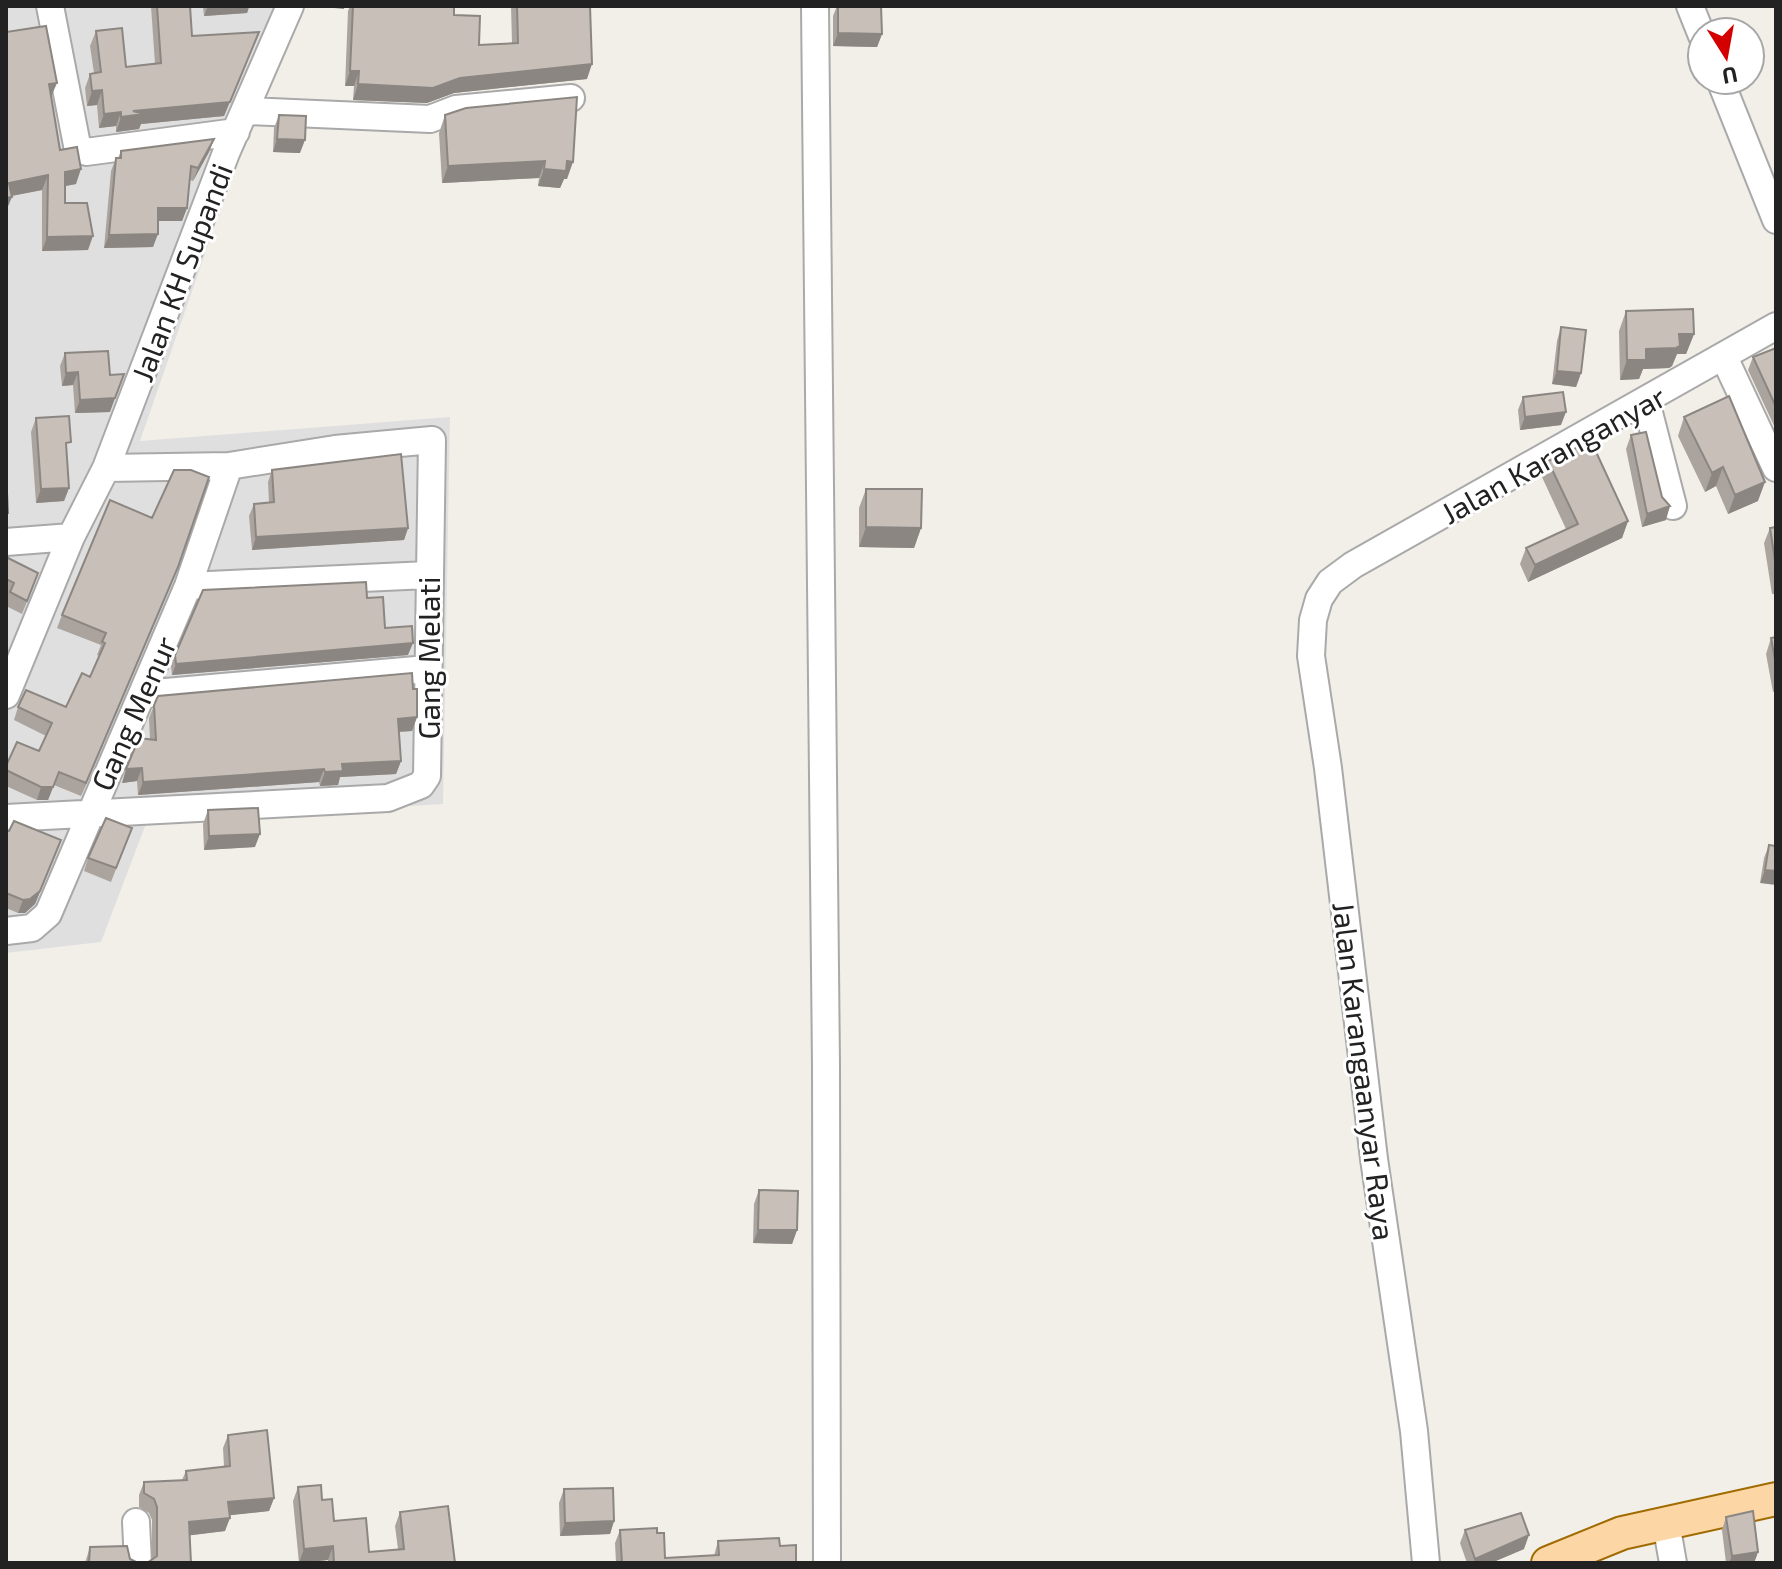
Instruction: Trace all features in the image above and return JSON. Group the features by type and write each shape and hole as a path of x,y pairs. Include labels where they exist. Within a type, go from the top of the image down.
{"main road":[{"path":"1548,1563 1622,1533 1776,1499"}],"street":[{"path":"50,6 77,145 86,152 241,122 430,119 469,107 571,98"},
{"name":"Jalan KH Supandi","path":"71,537 106,468 241,122 290,6"},
{"path":"815,6 826,1081 827,1563"},
{"path":"1726,96 1776,220"},
{"name":"Jalan Karanganyar","path":"1330,582 1353,565 1776,326"},
{"path":"1724,357 1776,468"},
{"path":"1646,401 1673,506"},
{"name":"Gang Melati","path":"6,818 377,799 408,792 421,785 427,776 432,440 335,449 229,466 106,468"},
{"name":"Gang Menur","path":"6,931 32,928 48,914 188,586 229,466"},
{"path":"6,542 71,537 6,695"},
{"path":"188,586 428,575"},
{"name":"Jalan Karangaanyar Raya","path":"1330,582 1313,620 1311,656 1328,768 1374,1159 1414,1431 1426,1563"},
{"path":"143,694 427,669"},
{"path":"136,1522 138,1563"},
{"path":"1666,1523 1673,1563"}],"shaded area":[{"path":"6,6 291,6 140,441 450,417 443,804 147,821 101,942 6,953"}],"building":[{"path":"157,6 190,6 192,36 259,32 230,102 133,111 144,114 121,117 121,112 104,114 102,90 92,91 90,74 101,72 96,31 122,28 126,67 161,63"},
{"path":"353,6 454,6 454,15 480,16 479,45 518,43 517,6 590,6 592,64 460,78 433,88 358,84 359,71 350,71"},
{"path":"838,6 881,6 882,34 838,33"},
{"path":"46,26 57,83 49,84 60,150 77,147 81,169 65,172 65,203 87,203 93,236 47,237 48,175 9,183 12,197 6,198 6,32"},
{"path":"577,97 573,162 567,161 566,171 544,169 545,161 448,166 445,115 466,108"},
{"path":"279,115 306,116 305,140 277,139"},
{"path":"214,139 198,168 191,166 187,208 158,208 158,234 109,235 116,158 121,158 121,151"},
{"path":"1693,309 1694,334 1679,334 1680,346 1646,349 1646,360 1627,360 1626,311"},
{"path":"1561,327 1586,330 1581,373 1557,371"},
{"path":"1776,348 1776,407 1753,357"},
{"path":"108,351 110,375 124,374 115,398 80,400 78,372 66,373 65,353"},
{"path":"1563,392 1566,412 1525,417 1523,397"},
{"path":"1729,396 1765,482 1735,495 1723,467 1712,473 1684,417"},
{"path":"69,416 71,442 66,443 69,488 41,489 36,418"},
{"path":"1646,432 1662,497 1670,506 1647,514 1631,435"},
{"path":"1591,441 1628,521 1535,565 1526,548 1578,524 1548,461"},
{"path":"401,454 408,528 256,537 254,504 274,502 272,470"},
{"path":"174,470 191,470 209,477 178,567 86,783 59,772 53,787 41,787 6,770 17,742 39,751 52,723 18,707 26,690 66,707 82,673 90,677 105,643 102,642 106,633 62,615 110,500 152,518"},
{"path":"6,471 8,513 6,513"},
{"path":"866,489 922,489 921,528 866,527"},
{"path":"1776,527 1776,567 1770,528"},
{"path":"6,557 38,573 27,601 10,592 14,583 6,579"},
{"path":"366,582 367,598 383,597 385,628 412,626 413,643 176,664 175,655 203,590"},
{"path":"1776,637 1776,665 1771,638"},
{"path":"412,673 413,689 417,689 417,717 398,719 401,761 342,764 343,771 325,772 324,769 143,782 142,768 126,769 139,738 156,740 154,705 158,696"},
{"path":"258,808 260,834 209,836 208,810"},
{"path":"106,818 132,828 116,868 88,858"},
{"path":"14,821 61,840 40,891 30,899 23,900 6,893 6,830 9,831"},
{"path":"1769,845 1776,846 1776,871 1765,870"},
{"path":"759,1190 798,1191 797,1230 758,1230"},
{"path":"267,1430 274,1498 228,1502 230,1518 189,1522 191,1563 147,1563 157,1556 157,1507 154,1499 144,1493 144,1482 187,1480 186,1471 230,1466 228,1435"},
{"path":"321,1485 322,1500 332,1499 334,1521 366,1518 369,1552 404,1549 400,1512 448,1506 455,1563 334,1563 333,1546 304,1549 298,1487"},
{"path":"613,1488 614,1521 565,1523 564,1489"},
{"path":"1753,1511 1758,1552 1732,1556 1726,1517"},
{"path":"1521,1513 1529,1535 1475,1559 1465,1530"},
{"path":"657,1528 657,1533 664,1533 665,1558 719,1555 718,1541 779,1538 780,1546 796,1545 796,1563 622,1563 620,1530"},
{"path":"127,1546 130,1559 138,1563 89,1563 90,1547"}]}
